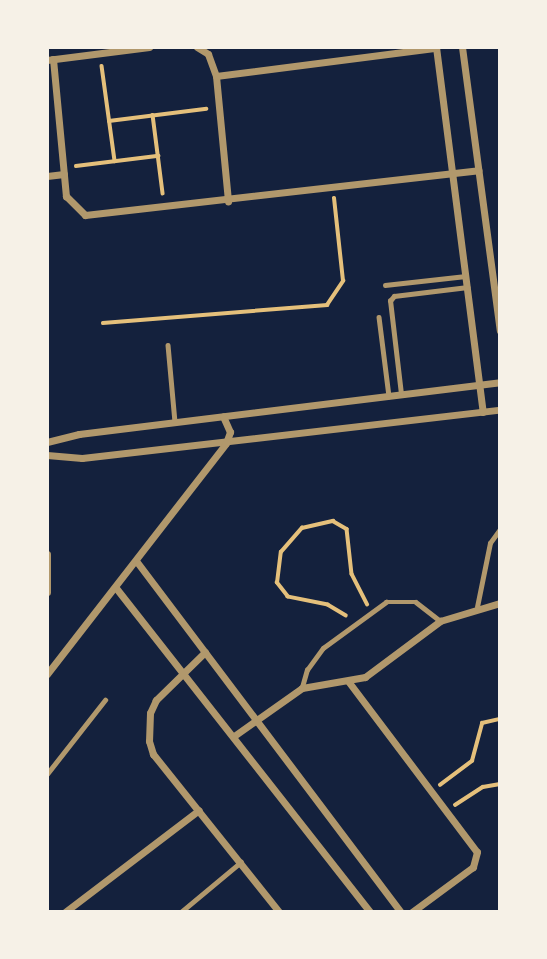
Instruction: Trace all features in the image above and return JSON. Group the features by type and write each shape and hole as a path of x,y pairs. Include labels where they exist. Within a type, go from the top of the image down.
{"street":[{"path":"149,47 50,60 69,202 79,212 99,217 478,170"},
{"path":"197,47 208,54 216,76 228,201"},
{"path":"462,47 500,330"},
{"path":"216,76 436,48 483,412"},
{"path":"47,176 64,170"},
{"path":"47,442 175,422 500,382"},
{"path":"47,455 82,458 500,410"},
{"path":"47,674 226,443 229,427 223,416"},
{"path":"47,554 47,592"},
{"path":"136,562 401,912"},
{"path":"116,588 184,671 370,912"},
{"path":"234,736 302,688 348,681 373,673 440,621 477,607 500,603"},
{"path":"205,652 156,700 149,720 149,741 153,754 242,862 279,912"},
{"path":"348,681 475,848 476,862 412,912"},
{"path":"65,912 199,810"}],"lane":[{"path":"74,47 75,57"},
{"path":"385,285 465,276"},
{"path":"401,394 390,301 394,296 467,287"},
{"path":"379,317 389,396"},
{"path":"168,345 175,422"},
{"path":"477,607 491,543 500,529"},
{"path":"302,688 317,655 386,602 406,600 426,606 440,621"},
{"path":"47,774 105,700"},
{"path":"181,912 242,862"}],"path":[{"path":"100,53 115,161"},
{"path":"109,121 219,107"},
{"path":"153,116 165,209"},
{"path":"64,170 158,156"},
{"path":"103,323 327,306 343,281 333,188"},
{"path":"355,625 328,605 296,600 281,590 278,562 287,543 302,528 333,522 347,529 355,585 373,611"},
{"path":"432,790 472,761 482,723 500,719"},
{"path":"447,810 483,787 500,784"}]}
